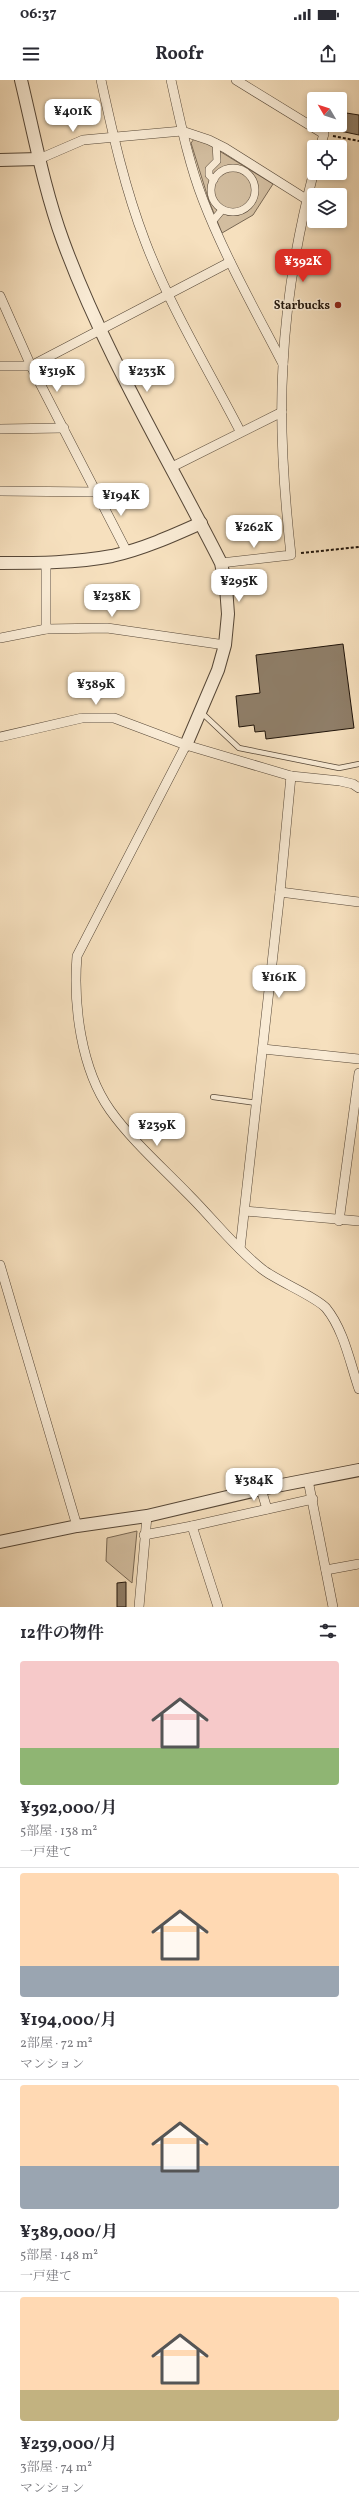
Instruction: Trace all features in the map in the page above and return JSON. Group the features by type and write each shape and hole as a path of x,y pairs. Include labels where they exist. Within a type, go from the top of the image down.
{"street":[{"path":"21,80 40,159 63,239 101,331 221,563 228,614 225,645 218,670 199,711 186,745 77,956 76,974 82,1038 90,1075 110,1110 240,1249 262,1269 325,1307 337,1326 359,1389"},
{"path":"101,80 113,138 124,179 145,242 169,294 240,432"},
{"path":"171,80 190,160 212,222 230,262 283,364"},
{"path":"236,80 324,134 322,140"},
{"path":"0,160 40,159 83,140 182,130 216,143 306,199"},
{"path":"214,180 209,175 209,170 217,161 216,143"},
{"path":"234,168 247,173 255,185 254,198 244,210 237,212 222,210 212,198 211,191 214,180 221,172 234,168"},
{"path":"221,563 291,555 285,497 282,412 283,364 293,272 306,199 311,180"},
{"path":"212,222 222,210"},
{"path":"0,366 31,366 101,331 230,262"},
{"path":"0,298 31,366 127,552"},
{"path":"172,466 282,412"},
{"path":"0,428 64,428"},
{"path":"0,491 96,492"},
{"path":"0,563 80,561 127,552 162,541 201,523"},
{"path":"46,563 46,629"},
{"path":"0,638 46,629 108,628 225,645"},
{"path":"0,737 82,718 114,718 186,745 291,776 346,782 359,788"},
{"path":"240,1249 263,1050 291,776"},
{"path":"280,892 359,902"},
{"path":"263,1050 359,1059"},
{"path":"340,1221 359,1073"},
{"path":"245,1211 359,1222"},
{"path":"0,1265 77,1526"},
{"path":"0,1542 77,1526 147,1516 261,1489 359,1470"},
{"path":"308,1480 313,1499 333,1607"},
{"path":"261,1489 267,1510"},
{"path":"144,1535 313,1499"},
{"path":"139,1607 144,1535 147,1516"},
{"path":"192,1526 218,1607"},
{"path":"326,1570 359,1564"}],"lane":[{"path":"199,711 239,748 339,768 359,764"},
{"path":"213,1097 257,1103"}],"path":[{"path":"324,134 359,141"},
{"path":"291,555 359,547"}],"shaded area":[{"path":"194,139 208,144 273,184 253,215 222,233 209,201 191,143"},
{"path":"137,1531 132,1583 106,1561 107,1538"}],"building":[{"path":"347,113 359,115 359,135 345,132 347,132"},
{"path":"343,644 354,728 266,739 265,731 255,732 254,725 239,727 236,696 260,693 256,655"},
{"path":"126,1582 126,1607 117,1607 117,1583"}],"place":[{"name":"Starbucks","path":"338,305"}]}
